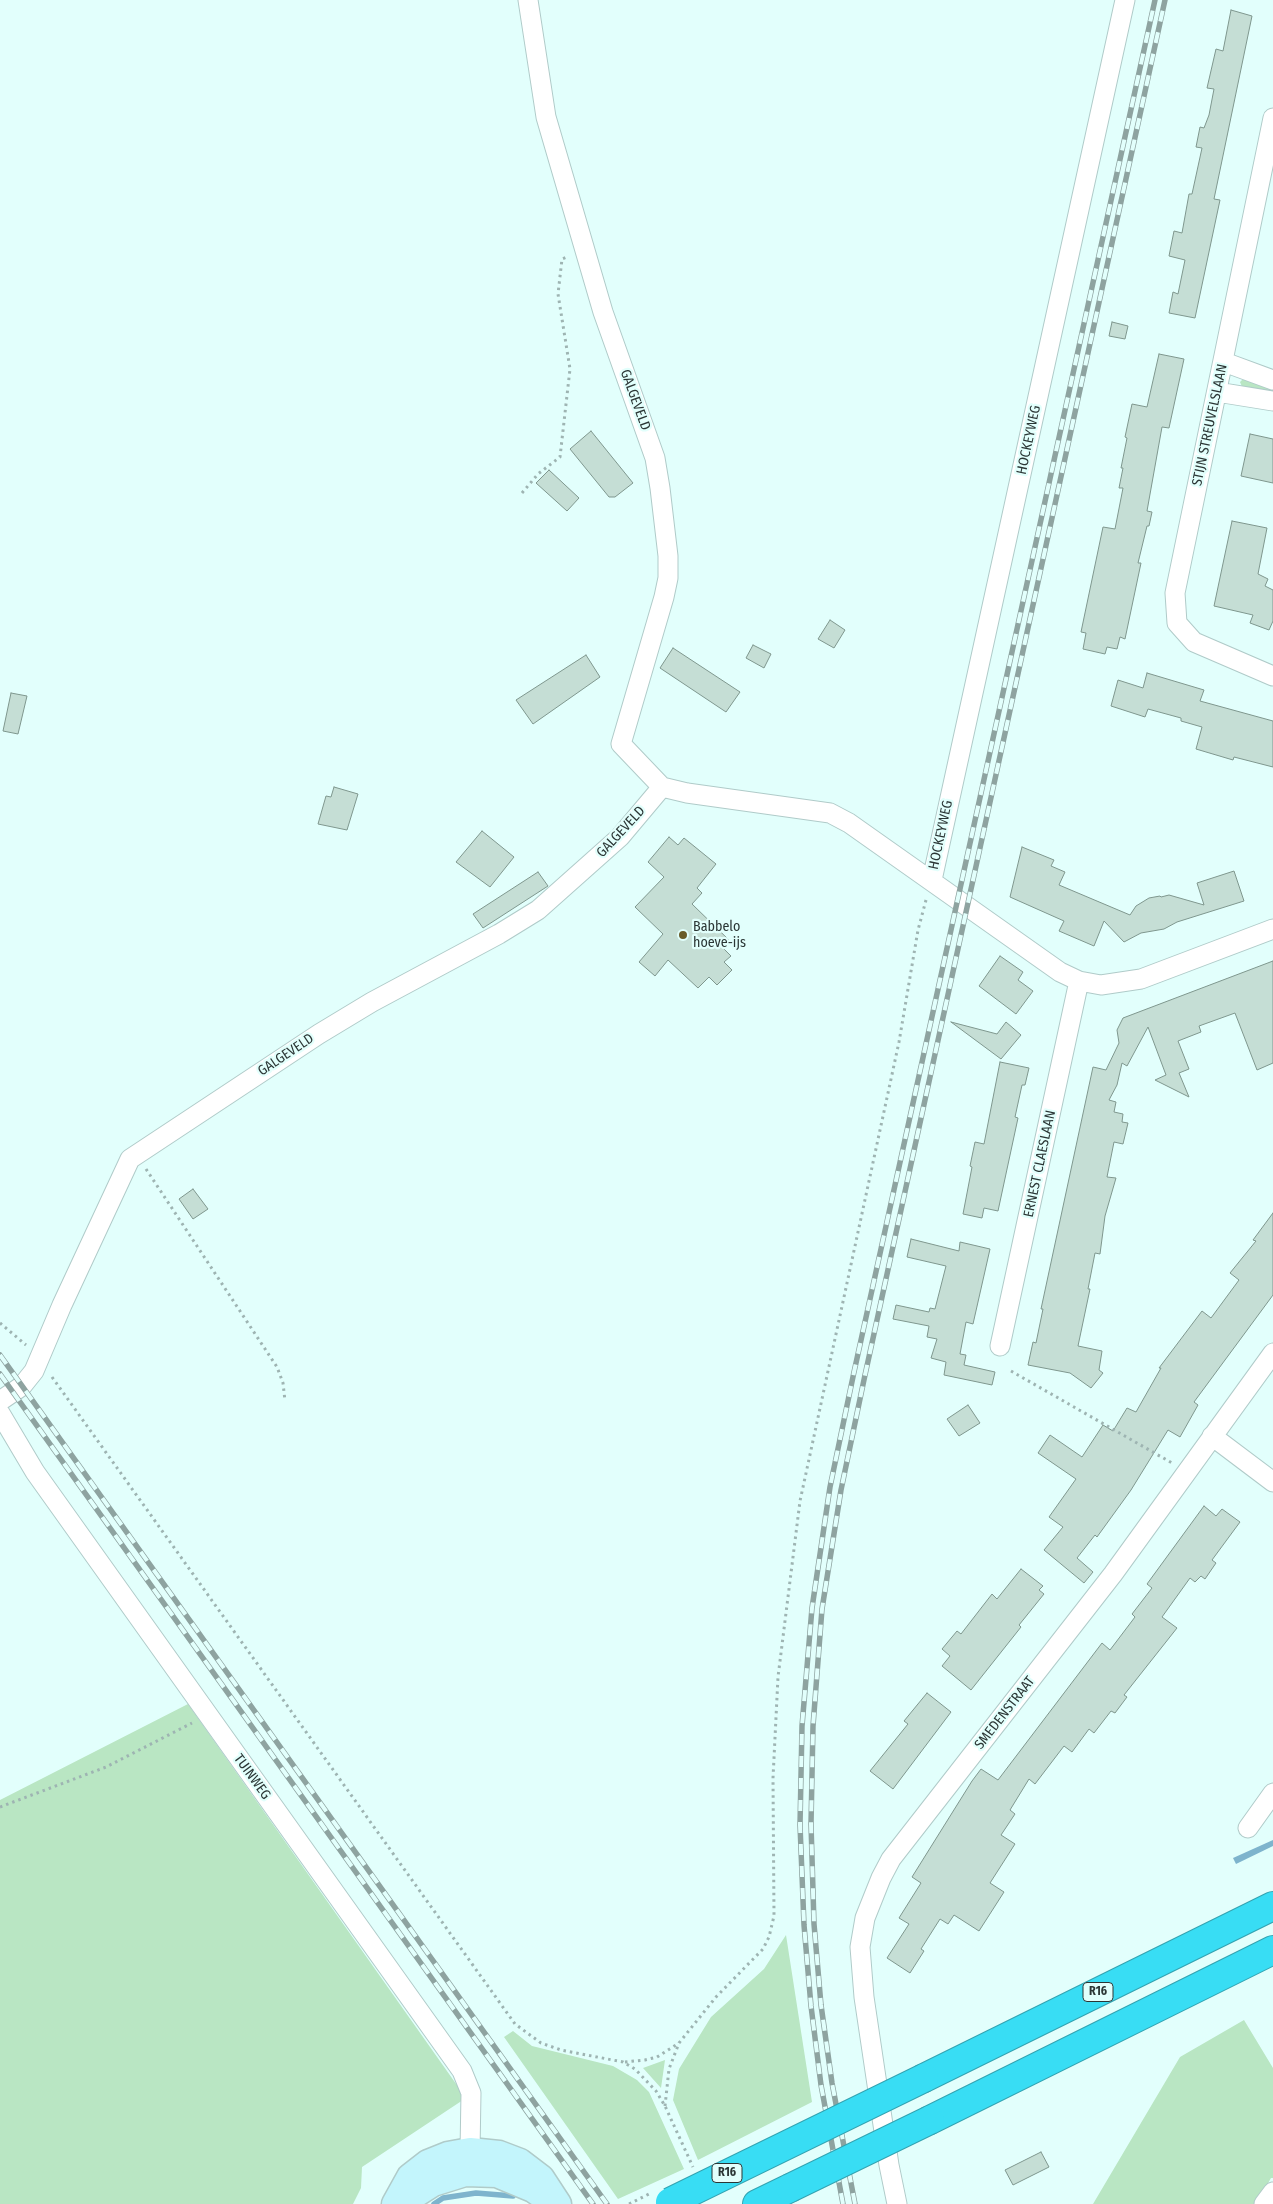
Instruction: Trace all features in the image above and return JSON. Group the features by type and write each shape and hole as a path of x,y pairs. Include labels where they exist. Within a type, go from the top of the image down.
{"highway":[{"name":"R16","path":"665,2204 1273,1906"},
{"path":"757,2204 1273,1950"}],"street":[{"name":"GALGEVELD","path":"0,1401 22,1386 34,1371 125,1167 136,1154 319,1034 372,1002 499,934 538,910 620,837 662,787 621,744 664,598 668,578 668,556 660,488 653,450 612,337 584,250 546,117 528,0"},
{"name":"HOCKEYWEG","path":"932,880 1126,0"},
{"name":"STIJN STREUVELSLAAN","path":"1273,118 1175,593 1177,623 1194,642 1273,676"},
{"path":"1224,362 1273,380"},
{"path":"1217,392 1273,401"},
{"path":"662,787 687,793 830,813 849,822 1060,972 1079,981 1101,985 1141,979 1273,929"},
{"name":"ERNEST CLAESLAAN","path":"1000,1346 1079,981"},
{"name":"SMEDENSTRAAT","path":"897,2204 864,1997 860,1947 865,1918 881,1878 891,1859 1114,1574 1273,1353"},
{"name":"TUINWEG","path":"0,1412 36,1472 462,2071 471,2093 470,2151"},
{"path":"1212,1436 1273,1482"},
{"path":"1248,1828 1273,1793"},
{"path":"395,2204 410,2177 428,2163 448,2155 470,2151 499,2154 520,2162 541,2178 558,2204"},
{"path":"400,2204 432,2183 465,2173 497,2174 533,2189 554,2204"},
{"path":"1264,2204 1273,2192"}],"path":[{"path":"522,493 538,474 560,457 570,369 558,294 562,259 584,250"},
{"path":"665,2106 669,2069 679,2043 716,1997 763,1949 769,1937 774,1916 773,1778 778,1678 800,1502 899,1042 918,930 932,880"},
{"path":"136,1154 277,1367 283,1383 284,1401"},
{"path":"0,1323 29,1347 39,1358 515,2024 541,2043 561,2050 623,2062 657,2057 679,2043"},
{"path":"1011,1371 1187,1472"},
{"path":"0,1807 106,1767 208,1715"},
{"path":"623,2062 646,2080 665,2106 694,2168"}],"green space":[{"path":"1246,376 1273,386 1273,395 1243,389 1240,382"},
{"path":"188,1704 466,2098 362,2167 361,2188 353,2204 0,2204 0,1800"},
{"path":"786,1935 812,2102 698,2160 673,2100 679,2069 711,2017 764,1969"},
{"path":"1244,2020 1273,2068 1273,2178 1271,2178 1256,2204 1093,2204 1180,2057"},
{"path":"513,2031 532,2046 613,2066 637,2080 649,2092 684,2169 618,2199 504,2037"},
{"path":"665,2060 661,2088 643,2068"}],"water":[{"path":"1273,1840 1273,1846 1236,1864 1233,1858"}],"building":[{"path":"1231,10 1252,16 1214,199 1220,200 1195,318 1169,313 1173,292 1178,294 1185,260 1169,256 1174,231 1182,233 1189,194 1192,194 1202,148 1196,147 1200,127 1204,128 1209,115 1214,89 1207,88 1216,49 1223,51"},
{"path":"1112,322 1128,326 1125,339 1109,336"},
{"path":"1159,354 1184,359 1169,428 1162,427 1147,511 1152,512 1138,563 1141,563 1125,639 1120,637 1117,649 1107,647 1105,654 1083,649 1086,633 1081,632 1103,527 1115,529 1123,488 1119,488 1127,438 1125,437 1132,404 1147,407"},
{"path":"591,431 633,483 615,497 609,497 570,449"},
{"path":"1250,434 1273,439 1273,483 1241,476"},
{"path":"549,470 579,498 567,511 536,483"},
{"path":"1232,521 1267,528 1258,574 1268,579 1265,586 1273,590 1273,621 1269,630 1250,623 1253,615 1214,606"},
{"path":"830,620 845,630 834,648 818,639"},
{"path":"753,645 771,654 764,668 746,658"},
{"path":"673,648 740,692 726,712 660,668"},
{"path":"586,655 600,677 533,724 516,700"},
{"path":"1147,673 1204,690 1200,701 1273,721 1273,767 1234,757 1233,760 1196,749 1202,727 1181,721 1181,718 1148,709 1145,717 1111,706 1118,680 1143,688"},
{"path":"11,693 27,696 18,734 3,731"},
{"path":"334,787 358,794 347,830 318,824 326,796 331,797"},
{"path":"482,831 514,857 490,887 456,862"},
{"path":"669,837 678,845 684,838 716,864 697,888 702,893 692,904 731,942 724,949 731,956 724,962 732,970 717,985 709,977 698,988 668,960 655,976 639,962 663,934 635,907 664,877 648,862"},
{"path":"1022,847 1054,860 1051,866 1065,872 1059,885 1130,915 1136,906 1149,898 1160,896 1169,895 1204,905 1197,883 1234,871 1244,901 1177,922 1164,929 1141,933 1124,942 1104,921 1094,946 1059,931 1064,921 1010,897"},
{"path":"538,872 548,886 483,928 473,914"},
{"path":"1000,956 1023,972 1018,980 1033,991 1016,1014 979,986"},
{"path":"1273,961 1273,1063 1257,1070 1235,1013 1199,1026 1201,1032 1178,1041 1189,1069 1179,1073 1189,1097 1155,1080 1166,1075 1148,1027 1127,1066 1122,1063 1117,1085 1109,1100 1116,1102 1114,1112 1123,1114 1122,1122 1128,1123 1123,1144 1114,1142 1107,1177 1116,1178 1105,1216 1100,1254 1095,1253 1088,1289 1090,1289 1078,1346 1102,1351 1099,1370 1103,1373 1091,1388 1070,1373 1028,1365 1033,1342 1036,1343 1043,1309 1041,1309 1093,1067 1106,1070 1119,1043 1117,1030 1123,1018"},
{"path":"951,1022 997,1034 1006,1022 1021,1035 1001,1059"},
{"path":"1000,1062 1029,1068 1025,1085 1022,1085 1015,1117 1018,1118 998,1211 984,1208 982,1218 963,1214 975,1142 984,1144"},
{"path":"193,1189 208,1209 193,1219 179,1199"},
{"path":"1273,1213 1273,1295 1194,1402 1198,1405 1180,1437 1168,1430 1131,1490 1097,1537 1095,1535 1077,1558 1093,1572 1084,1583 1044,1550 1063,1527 1049,1517 1076,1479 1038,1453 1050,1435 1082,1457 1103,1425 1113,1431 1127,1408 1136,1412 1161,1368 1159,1368 1202,1311 1211,1318 1239,1280 1230,1273 1256,1241 1253,1240"},
{"path":"911,1239 959,1251 960,1242 990,1249 973,1324 966,1322 960,1354 966,1355 964,1365 995,1372 992,1385 944,1375 946,1362 931,1358 937,1339 927,1337 929,1326 893,1319 896,1305 929,1312 930,1308 935,1309 946,1266 907,1257"},
{"path":"968,1405 980,1423 959,1436 947,1419"},
{"path":"1204,1506 1216,1516 1222,1509 1240,1522 1212,1560 1216,1563 1205,1579 1201,1576 1195,1582 1190,1578 1162,1617 1177,1628 1124,1695 1127,1697 1115,1713 1111,1711 1094,1733 1089,1729 1072,1752 1064,1746 1035,1784 1029,1779 1010,1810 1015,1814 1001,1835 1015,1844 990,1883 1004,1892 979,1931 954,1915 948,1924 940,1919 921,1949 924,1951 910,1973 887,1958 909,1924 899,1918 921,1883 912,1877 972,1781 981,1769 998,1780 1102,1643 1110,1650 1135,1617 1132,1614 1152,1588 1147,1584"},
{"path":"1021,1569 1043,1586 1039,1590 1044,1594 1019,1625 1021,1627 971,1690 942,1666 950,1656 942,1649 957,1631 961,1634 992,1594 997,1599"},
{"path":"927,1693 951,1712 893,1789 870,1771 908,1724 904,1721"},
{"path":"1041,2152 1049,2167 1013,2185 1005,2170"}],"waterway":[{"path":"434,2204 443,2198 476,2193 513,2196"}],"railway":[{"path":"843,2204 821,2085 811,2006 804,1925 800,1825 802,1726 812,1608 830,1487 854,1372 1155,0"},
{"path":"855,2204 832,2083 821,2005 814,1924 811,1824 813,1726 822,1609 841,1490 865,1375 1165,0"},
{"path":"0,1355 607,2204"},
{"path":"0,1374 593,2204"}],"place":[{"name":"Babbelo hoeve-ijs","path":"683,935"}]}
